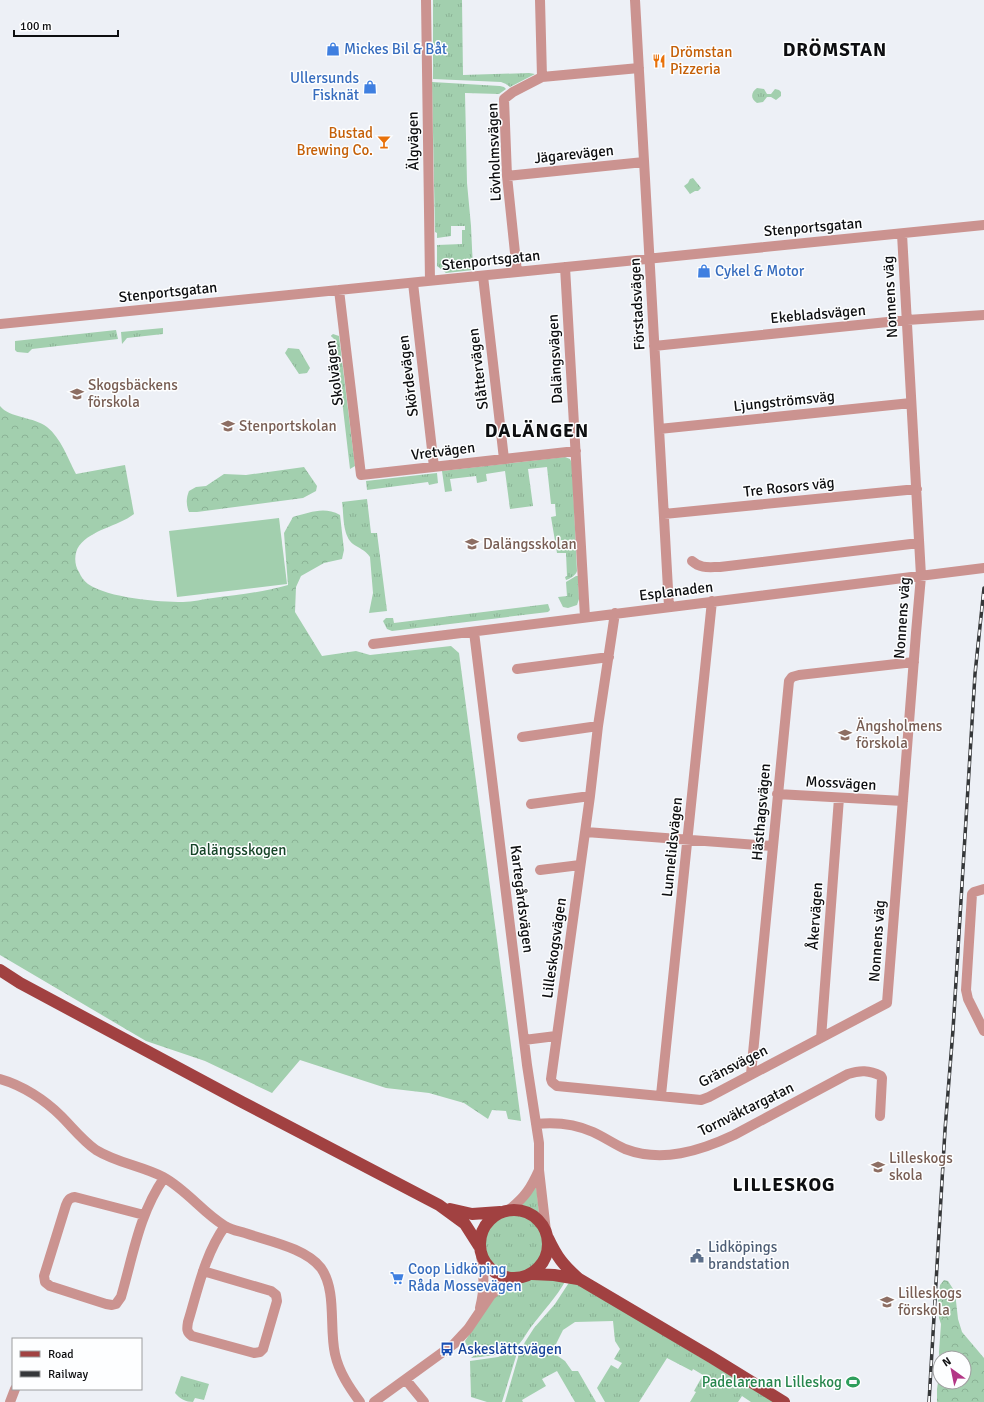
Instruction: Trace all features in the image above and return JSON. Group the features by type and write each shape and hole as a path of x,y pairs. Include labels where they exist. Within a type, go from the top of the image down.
{"main road":[{"path":"0,970 20,983 235,1099 439,1205 464,1224 480,1250 486,1265 494,1273 505,1278 516,1279 532,1274 541,1266 547,1256 547,1234"},
{"path":"439,1205 472,1214 507,1210 529,1213 539,1220 560,1260 579,1279 711,1356 784,1402"},
{"path":"480,1250 482,1231 488,1222 495,1215 507,1210"},
{"path":"532,1274 554,1274 579,1279"}],"street":[{"name":"Älgvägen","path":"426,0 430,281"},
{"path":"540,0 542,77"},
{"name":"Förstadsvägen","path":"635,0 669,607"},
{"name":"Lövholmsvägen","path":"517,272 507,176 504,99 512,92 542,77 639,68"},
{"name":"Jägarevägen","path":"507,176 644,162"},
{"name":"Stenportsgatan","path":"0,324 984,225"},
{"name":"Nonnens väg","path":"887,1004 921,576 902,234"},
{"name":"Dalängsvägen","path":"565,267 585,617"},
{"name":"Slåttervägen","path":"483,276 504,459"},
{"name":"Skördevägen","path":"412,283 434,466"},
{"name":"Skolvägen","path":"339,290 361,475"},
{"name":"Ekebladsvägen","path":"654,346 907,320 984,315"},
{"name":"Ljungströmsväg","path":"660,429 911,403"},
{"name":"Vretvägen","path":"361,475 576,451"},
{"name":"Tre Rosors väg","path":"664,514 917,489"},
{"path":"692,561 697,566 704,568 720,567 919,543"},
{"name":"Esplanaden","path":"372,644 984,568"},
{"name":"Lunnelidsvägen","path":"661,1095 712,601"},
{"name":"Lilleskogsvägen","path":"557,1086 551,1079 556,1036 586,832 598,726 615,613"},
{"name":"Kartegårdsvägen","path":"474,632 524,1040 539,1143 539,1170 547,1234"},
{"path":"517,669 609,657"},
{"name":"Hästhagsvägen","path":"751,1074 772,846 788,686 790,679 799,675 914,662"},
{"path":"522,737 598,726"},
{"name":"Mossvägen","path":"778,794 903,801"},
{"path":"531,804 590,796"},
{"name":"Åkervägen","path":"821,1038 839,798"},
{"path":"586,832 772,846"},
{"path":"540,870 580,866"},
{"path":"979,891 972,894 966,990 968,999 981,1016 984,1031"},
{"name":"Gränsvägen","path":"557,1086 701,1100 887,1004"},
{"path":"524,1040 556,1036"},
{"name":"Tornväktargatan","path":"536,1124 547,1123 575,1126 592,1132 626,1149 637,1152 658,1155 684,1153 715,1144 734,1135 848,1074 857,1071 867,1071 881,1076 880,1116"},
{"path":"0,1079 21,1088 49,1106 97,1150 117,1159 150,1170 164,1178 179,1188 225,1226 296,1250 312,1259 321,1269 329,1287 336,1355 346,1382 360,1402"},
{"name":"Kartegårdsvägen","path":"507,1210 527,1193 539,1170"},
{"path":"144,1216 75,1197 68,1200 44,1276 45,1282 50,1286 106,1304 116,1304 121,1297 144,1216 152,1196 164,1178"},
{"path":"203,1271 271,1291 276,1295 277,1301 263,1349 260,1352 254,1353 189,1334 187,1327 203,1271 210,1251 225,1226"},
{"path":"479,1312 484,1288 480,1250"},
{"path":"374,1402 454,1344 468,1329 496,1290 507,1282 516,1279"},
{"path":"406,1380 424,1402"},
{"path":"10,1402 15,1390"}],"green space":[{"path":"433,0 462,0 463,75 535,74 510,87 501,82 433,79"},
{"path":"432,82 500,86 506,89 499,94 465,93 467,183 473,270 446,273 437,266 437,245 462,244 462,230 465,230 465,226 451,226 451,236 437,238 437,233 435,232"},
{"path":"757,88 764,89 767,94 771,94 775,89 779,90 781,92 781,96 776,100 771,97 767,97 763,102 757,103 753,100 752,96 753,91"},
{"path":"693,178 701,188 690,194 684,186 690,179"},
{"path":"163,328 163,334 127,338 122,344 121,332"},
{"path":"116,330 118,339 32,349 28,353 17,352 15,350 15,341"},
{"path":"333,334 339,336 355,466 350,469 335,340 331,336"},
{"path":"288,348 299,349 310,368 307,373 299,374 285,353"},
{"name":"Dalängsskogen","path":"0,406 9,413 36,421 47,427 64,449 76,474 125,465 134,514 84,540 79,546 75,555 75,563 81,576 87,583 97,589 108,593 134,598 190,602 269,590 288,585 284,533 293,517 316,511 334,512 340,515 344,550 342,559 324,563 301,576 296,587 295,612 322,656 356,651 370,655 451,646 459,653 521,1121 508,1119 506,1111 492,1110 488,1119 464,1103 429,1093 386,1088 300,1060 272,1093 205,1061 146,1041 0,955"},
{"path":"565,457 570,459 572,463 577,571 573,577 566,580 566,553 557,553 551,517 556,516 555,504 551,504 547,467 528,469 533,506 510,509 505,471 486,474 487,481 477,483 476,476 450,479 452,491 445,492 442,471"},
{"path":"304,467 317,486 316,491 303,498 197,512 189,512 187,507 187,496 189,491 196,487 206,486 224,474 246,475"},
{"path":"437,473 438,483 429,485 428,482 367,490 366,481"},
{"path":"367,499 371,533 377,533 387,611 369,613 373,593 370,557 349,540 345,530 342,502"},
{"path":"279,518 287,584 177,597 169,531"},
{"path":"578,576 579,599 577,605 568,608 563,607 558,597 567,596 566,582"},
{"path":"548,604 550,610 548,612 392,631 387,629 383,621 386,618 393,618 394,623"},
{"path":"536,1183 539,1213 538,1214 520,1206"},
{"path":"514,1213 526,1215 536,1222 543,1232 545,1244 543,1256 536,1266 526,1273 514,1275 502,1273 492,1266 485,1256 483,1244 485,1232 492,1222 502,1215"},
{"path":"530,1279 566,1280 554,1299 517,1346 509,1351 498,1354 471,1358 476,1354 465,1341 494,1297 509,1286"},
{"path":"944,1280 948,1281 955,1292 958,1319 962,1332 984,1358 984,1402 937,1402 937,1390 972,1390 972,1350 939,1350 941,1324 939,1318 938,1298 940,1285"},
{"path":"570,1281 576,1283 775,1402 751,1402 742,1396 738,1402 690,1402 703,1375 667,1358 639,1402 605,1402 597,1388 611,1365 618,1369 622,1363 614,1359 620,1349 615,1341 613,1321 575,1322 563,1330 552,1352 565,1361 572,1371 578,1371 596,1402 575,1402 557,1371 542,1379 546,1386 522,1400 523,1402 505,1402 519,1354 525,1342 534,1328 555,1304"},
{"path":"515,1351 517,1353 502,1402 487,1402 471,1397 470,1361 498,1357"},
{"path":"181,1376 209,1384 204,1400 195,1398 193,1402 188,1401 175,1393"}],"railway":[{"path":"929,1402 975,674 984,588"}],"place":[{"name":"Mickes Bil & Båt","path":"333,49"},
{"name":"Drömstan Pizzeria","path":"659,61"},
{"name":"Ullersunds Fisknät","path":"370,87"},
{"name":"Bustad Brewing Co.","path":"384,142"},
{"name":"Cykel & Motor","path":"704,271"},
{"name":"Skogsbäckens förskola","path":"77,394"},
{"name":"Stenportskolan","path":"228,426"},
{"name":"Dalängsskolan","path":"472,544"},
{"name":"Ängsholmens förskola","path":"845,735"},
{"name":"Lilleskogs skola","path":"878,1167"},
{"name":"Lidköpings brandstation","path":"697,1256"},
{"name":"Coop Lidköping Råda Mossevägen","path":"397,1278"},
{"name":"Lilleskogs förskola","path":"887,1302"},
{"name":"Askeslättsvägen","path":"447,1349"},
{"name":"Padelarenan Lilleskog","path":"853,1382"}],"district":[{"name":"DRÖMSTAN","path":"835,49"},
{"name":"DALÄNGEN","path":"537,430"},
{"name":"LILLESKOG","path":"784,1184"}]}
